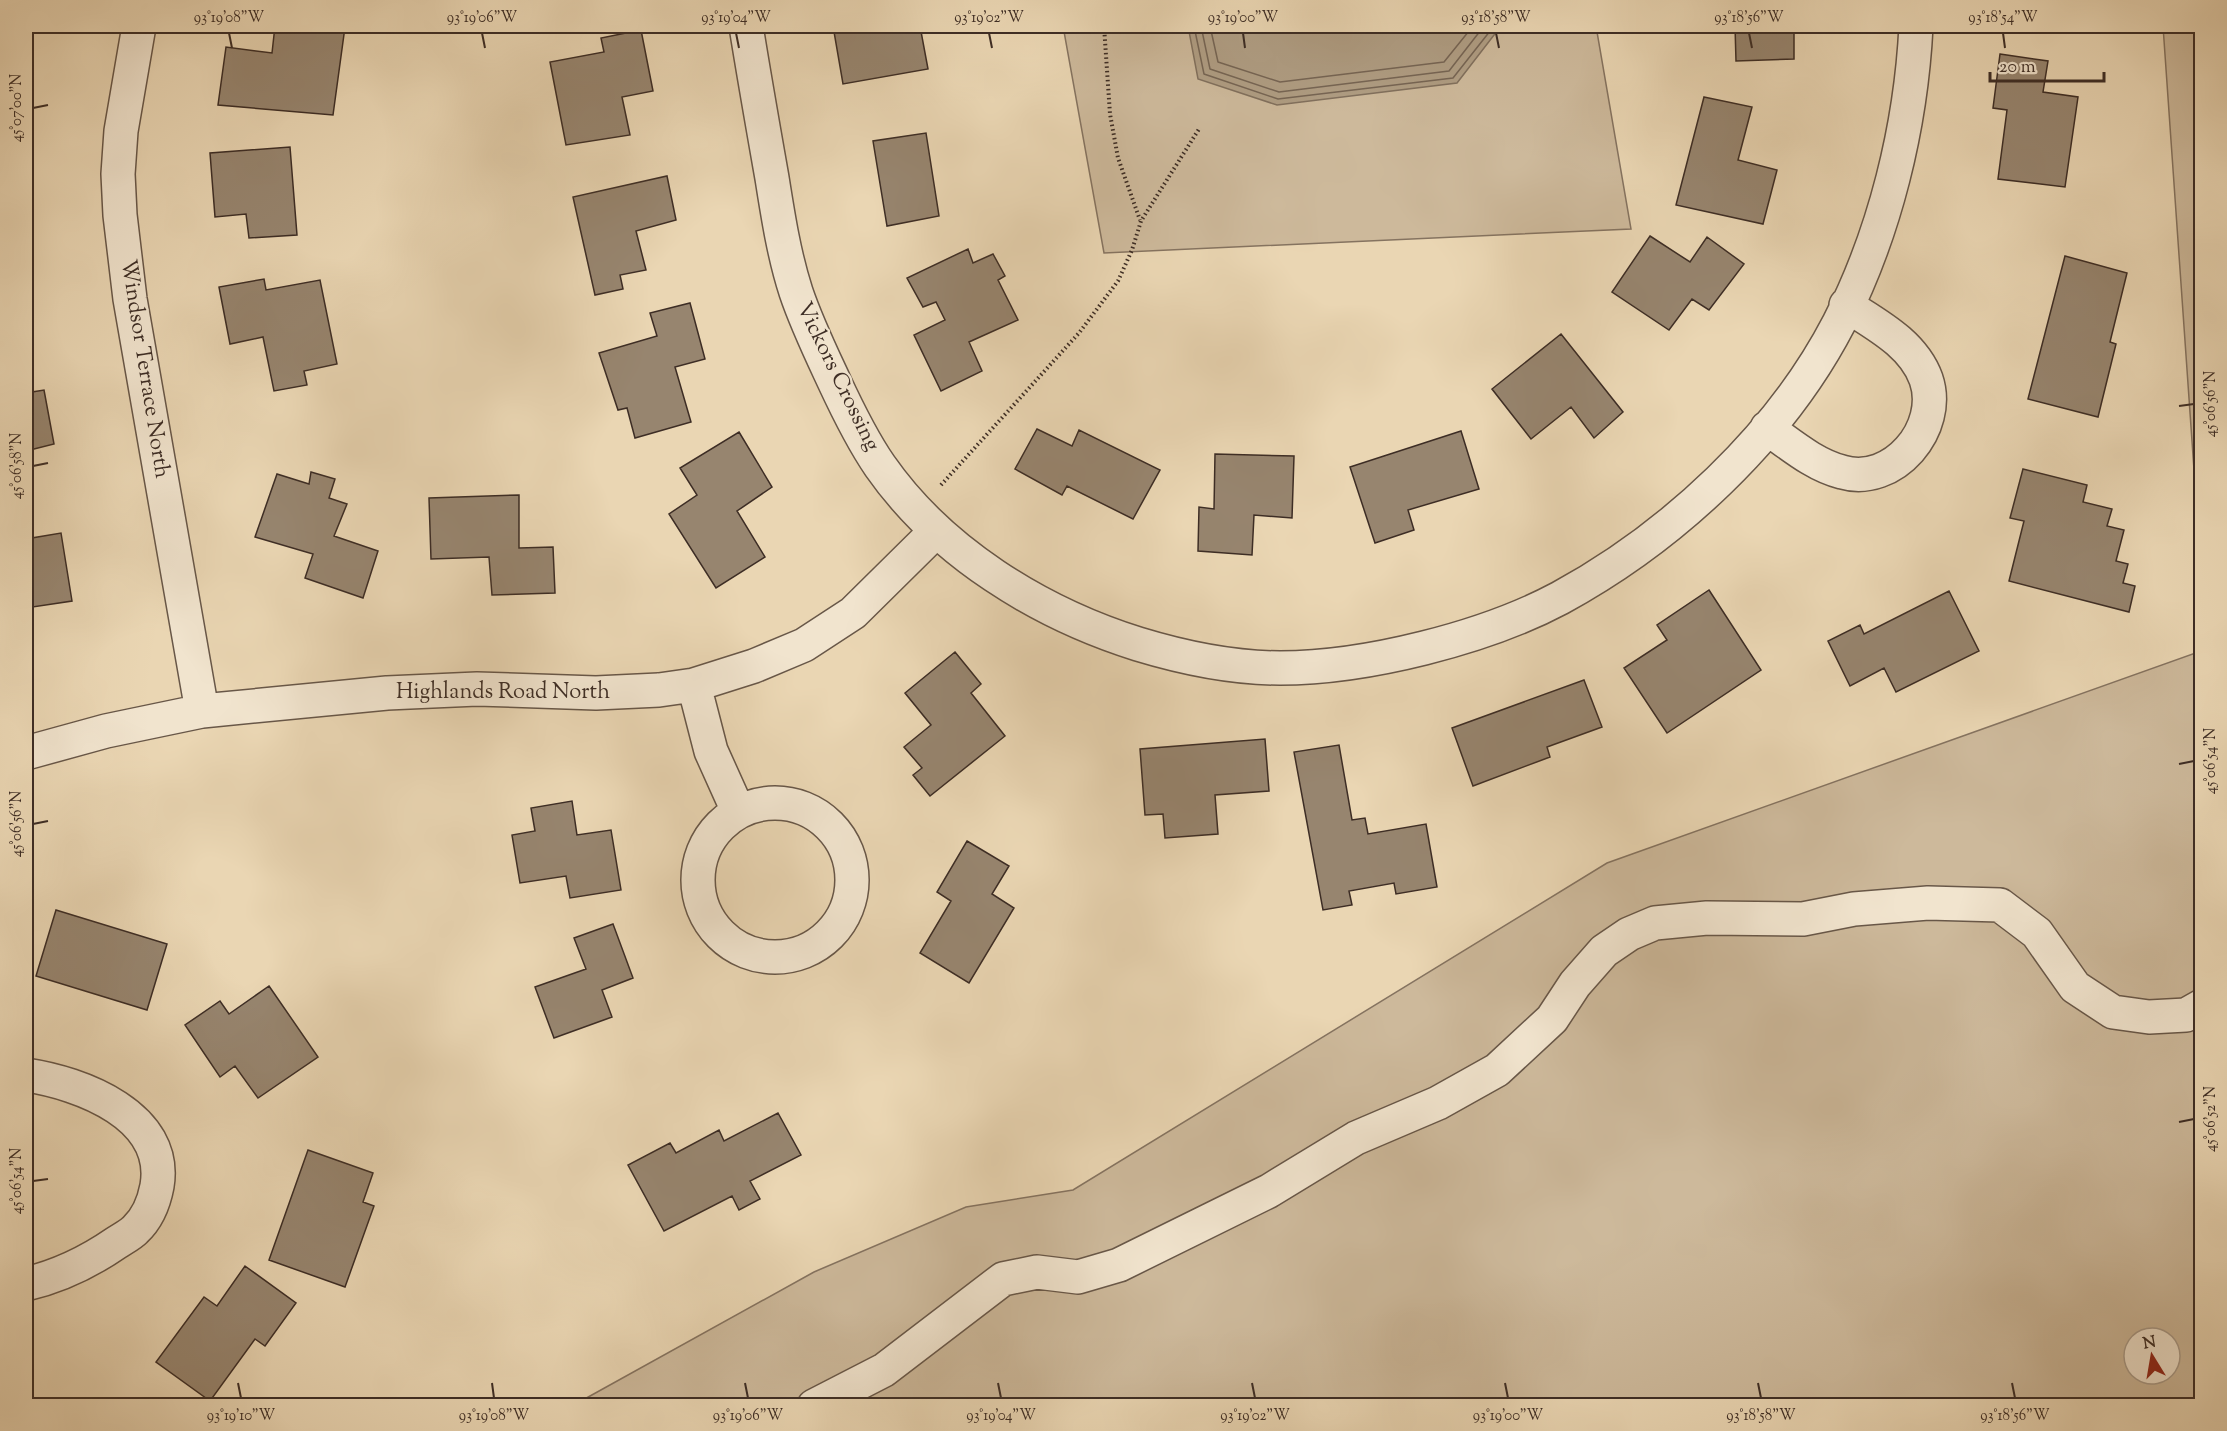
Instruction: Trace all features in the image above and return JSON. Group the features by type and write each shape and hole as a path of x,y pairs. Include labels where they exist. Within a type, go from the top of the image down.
{"street":[{"name":"Windsor Terrace North","path":"139,26 121,131 118,174 120,215 130,299 202,711"},
{"name":"Vickors Crossing","path":"746,26 783,241 795,288 811,332 846,406 880,466 927,520 1028,596 1098,632 1187,659 1280,668 1372,660 1468,636 1558,599 1642,546 1720,481 1785,407 1839,323 1877,232 1903,136 1916,26"},
{"path":"1767,428 1813,460 1843,473 1869,474 1891,465 1911,449 1925,429 1929,405 1926,379 1913,356 1891,335 1846,305"},
{"name":"Highlands Road North","path":"26,753 106,731 202,711 387,693 466,689 596,693 659,690 694,685 754,666 804,645 853,613 927,520"},
{"path":"694,685 711,751 738,811"},
{"path":"783,802 805,808 825,821 840,838 850,860 853,883 848,906 837,926 820,943 798,954 764,956 748,953 726,940 709,921 699,898 697,873 704,848 718,827 738,811 760,804 783,802"},
{"path":"814,1406 884,1370 1003,1279 1037,1272 1078,1277 1119,1265 1269,1191 1356,1138 1438,1103 1497,1070 1552,1019 1575,984 1604,951 1629,934 1655,923 1707,918 1803,919 1854,909 1928,903 2000,905 2037,933 2075,987 2113,1012 2149,1017 2186,1016 2202,1006"},
{"path":"26,1075 51,1079 95,1095 126,1113 148,1136 160,1170 154,1204 135,1230 86,1264 54,1277 26,1284"}],"path":[{"path":"1104,26 1110,114 1118,158 1141,221"},
{"path":"927,520 960,466 1078,333 1118,281 1132,250 1141,221 1199,129"}],"shaded area":[{"path":"1063,26 1596,26 1631,229 1104,253"},
{"path":"2163,26 2201,26 2201,570"},
{"path":"2201,651 2201,1405 572,1406 814,1272 966,1207 1073,1190 1607,863"}],"water":[{"path":"1188,26 1501,26 1457,83 1277,105 1198,79"}],"building":[{"path":"275,26 345,27 333,115 218,105 226,47 272,53"},
{"path":"833,26 920,26 928,69 843,84"},
{"path":"1735,26 1794,26 1794,59 1736,61"},
{"path":"641,30 653,91 622,97 630,135 566,145 550,62 604,52 601,38"},
{"path":"2000,54 2048,61 2043,92 2078,97 2065,187 1998,179 2007,110 1993,108"},
{"path":"26,56 30,56 26,113"},
{"path":"1704,97 1752,107 1738,160 1777,170 1763,224 1676,205"},
{"path":"926,133 939,216 887,226 873,141"},
{"path":"290,147 297,235 249,238 246,214 215,217 210,153"},
{"path":"667,176 676,220 636,231 646,270 620,275 623,289 595,295 573,197"},
{"path":"1650,236 1690,262 1707,237 1744,264 1709,310 1692,299 1669,330 1612,292"},
{"path":"968,249 973,263 993,254 1005,276 998,280 1018,320 969,342 982,371 941,391 914,335 945,320 936,302 923,307 907,278"},
{"path":"2065,256 2127,273 2110,342 2116,344 2098,417 2028,399"},
{"path":"264,279 266,290 320,280 337,364 304,371 307,385 274,391 263,337 230,344 219,287"},
{"path":"690,303 705,359 675,367 691,422 635,438 627,408 618,410 599,353 657,336 650,313"},
{"path":"1561,334 1623,412 1594,438 1571,407 1531,439 1492,389"},
{"path":"44,390 54,444 26,451 26,393"},
{"path":"1037,429 1072,446 1079,430 1160,470 1133,519 1067,486 1062,495 1015,469"},
{"path":"1461,431 1479,489 1408,510 1414,530 1375,543 1350,467"},
{"path":"739,432 772,487 737,511 765,557 716,588 669,514 697,495 680,468"},
{"path":"1215,454 1294,456 1292,518 1254,515 1252,555 1198,551 1199,507 1214,509"},
{"path":"2023,469 2087,485 2083,502 2112,509 2107,526 2124,530 2116,561 2128,564 2123,583 2135,586 2129,612 2009,581 2024,521 2010,518"},
{"path":"311,472 335,479 329,498 347,504 334,536 378,551 363,598 305,578 313,554 255,537 277,474 309,484"},
{"path":"519,495 519,548 553,547 555,593 492,595 489,557 431,559 429,498"},
{"path":"61,533 72,601 26,608 26,539"},
{"path":"1709,590 1761,670 1667,733 1624,668 1667,640 1657,625"},
{"path":"1949,591 1979,651 1896,692 1884,668 1850,686 1828,641 1860,625 1864,634"},
{"path":"955,652 981,684 971,693 1005,736 930,796 913,775 922,768 904,747 931,725 905,693"},
{"path":"1584,680 1602,727 1547,747 1550,757 1473,786 1452,728"},
{"path":"1265,739 1269,791 1215,795 1218,834 1165,838 1163,814 1145,815 1140,749"},
{"path":"1339,745 1352,820 1365,818 1368,834 1426,824 1437,887 1396,894 1394,883 1349,891 1352,905 1323,910 1294,752"},
{"path":"572,801 577,835 611,830 621,890 570,898 566,876 520,883 512,835 535,831 531,808"},
{"path":"967,841 1009,866 992,894 1014,908 969,983 920,953 951,901 937,892"},
{"path":"56,910 167,944 147,1010 36,976"},
{"path":"613,924 633,978 602,990 612,1017 554,1038 535,987 586,969 574,938"},
{"path":"269,986 318,1057 258,1098 235,1066 220,1077 185,1025 220,1001 229,1014"},
{"path":"778,1113 801,1155 750,1181 760,1199 739,1210 732,1196 664,1231 628,1165 670,1143 676,1153 719,1130 724,1141"},
{"path":"308,1150 373,1173 363,1202 374,1206 345,1287 269,1260"},
{"path":"245,1266 296,1303 265,1346 255,1339 210,1401 156,1362 204,1297 217,1306"}]}
